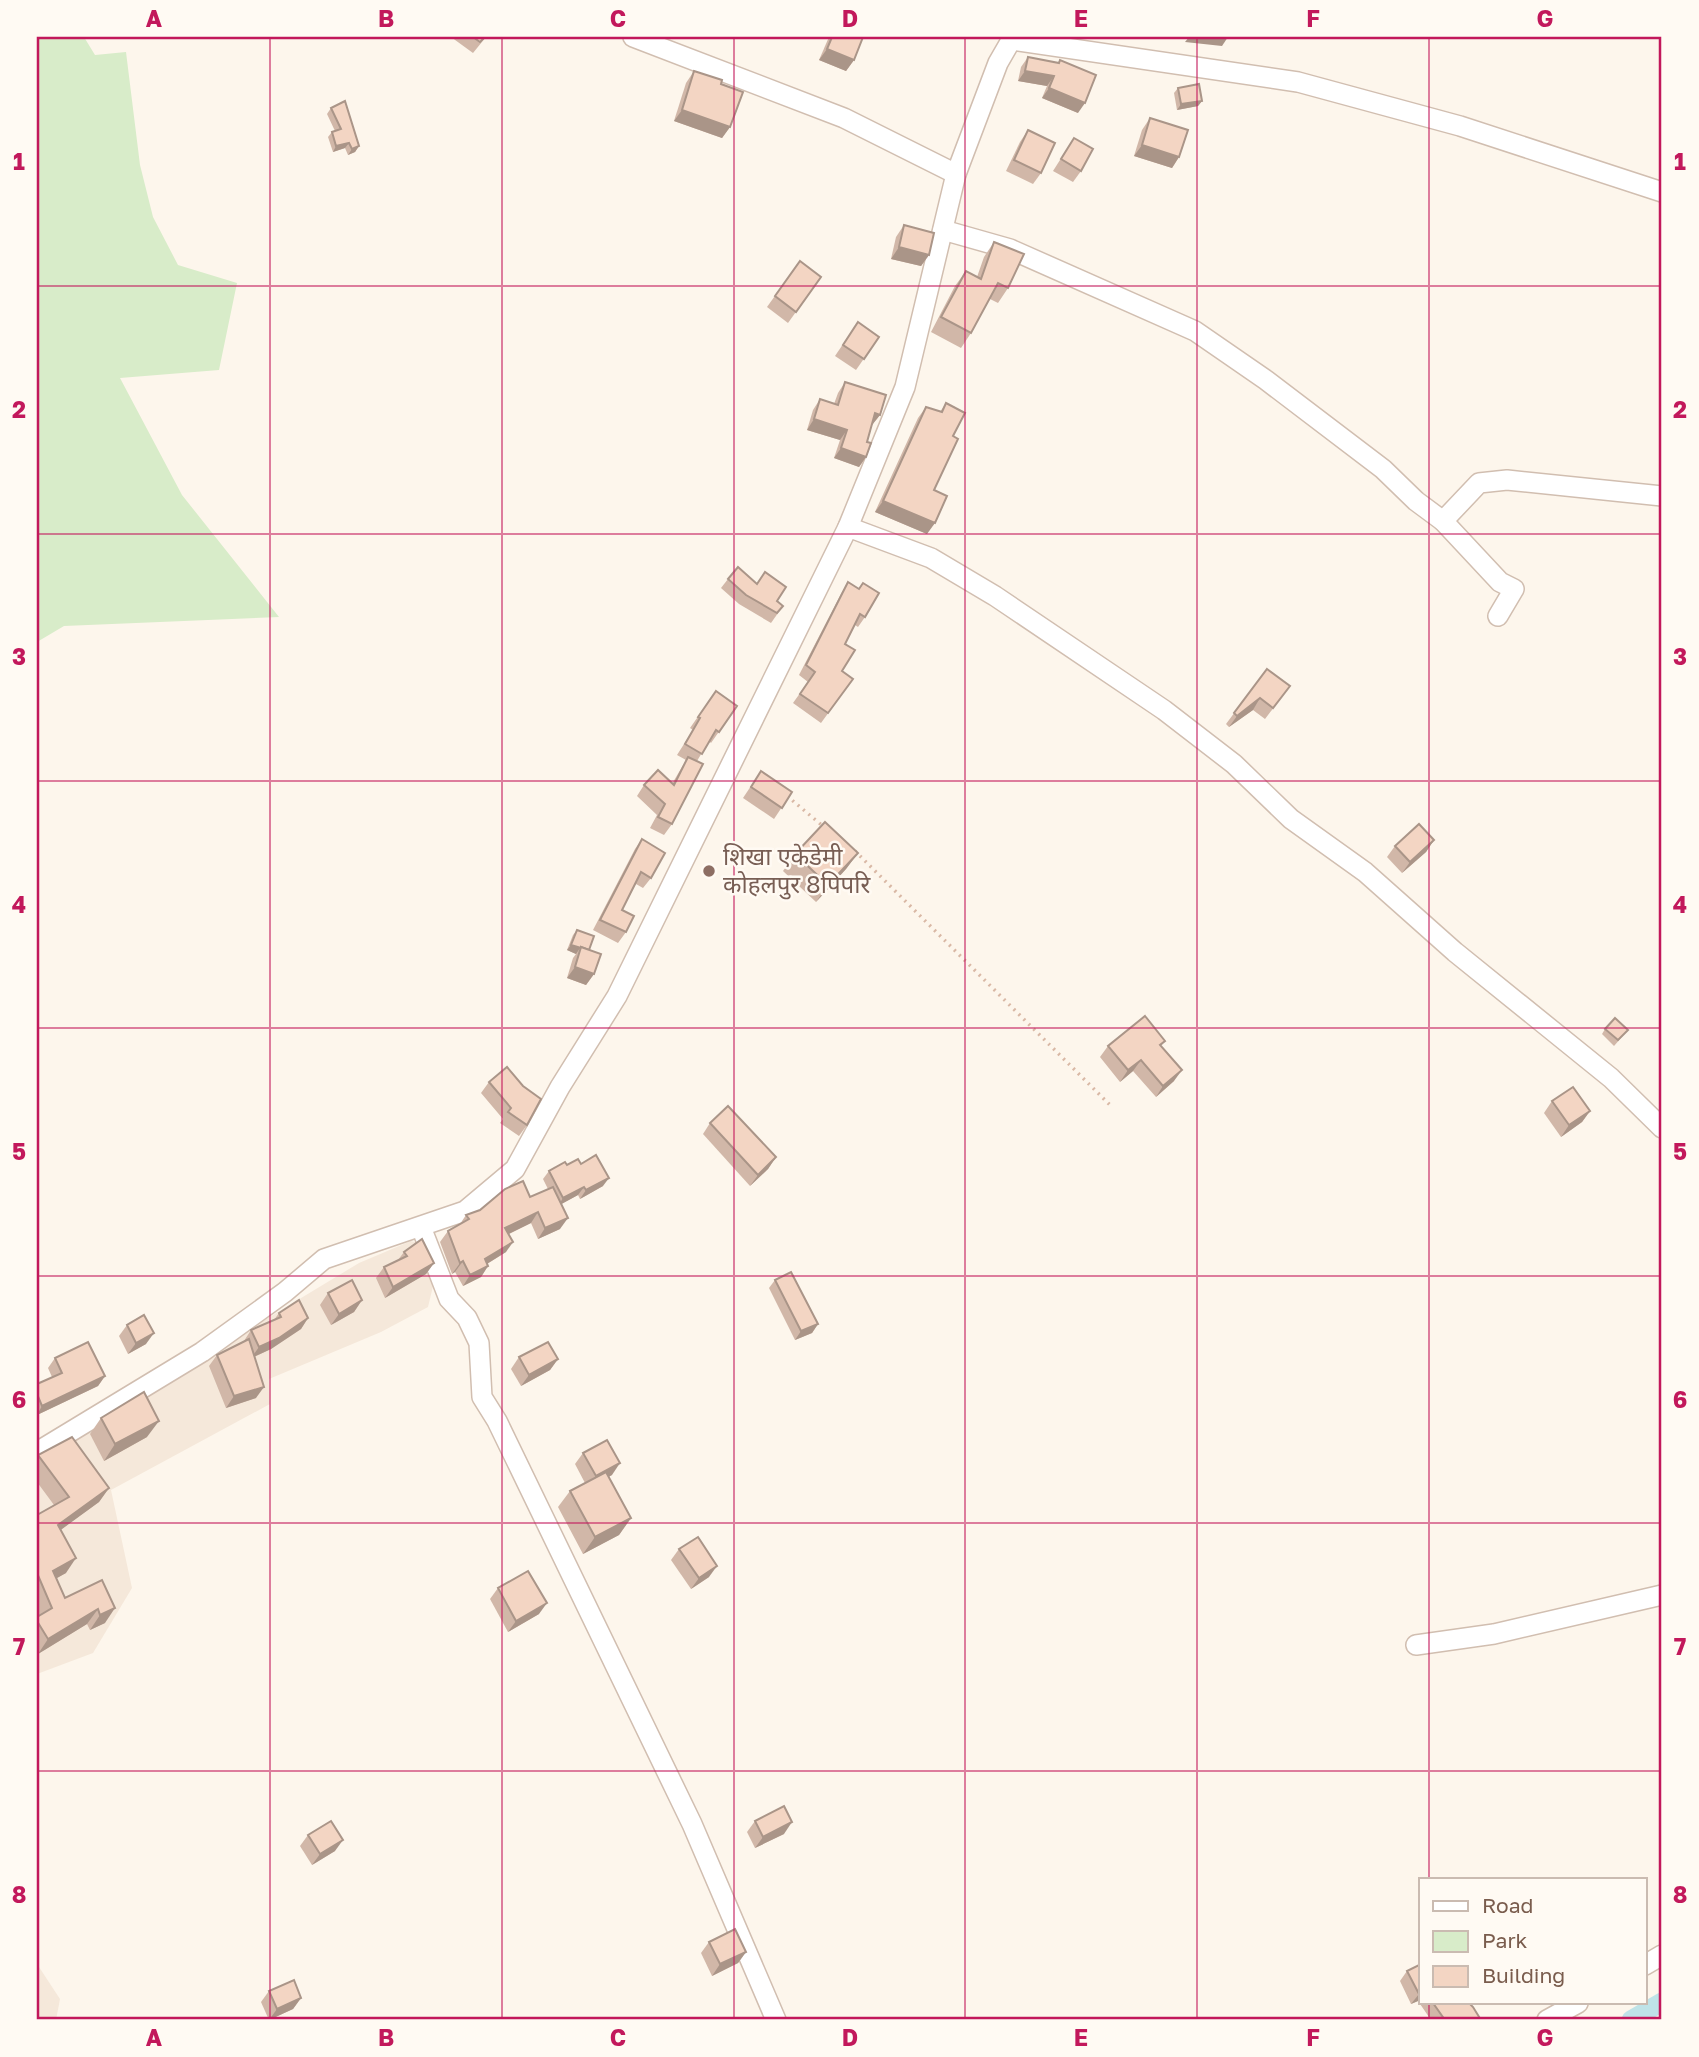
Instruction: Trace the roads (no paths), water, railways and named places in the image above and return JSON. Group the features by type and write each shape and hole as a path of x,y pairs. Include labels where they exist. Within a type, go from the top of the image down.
{"street":[{"path":"633,37 844,118 956,174"},
{"path":"37,1452 202,1352 285,1292 324,1259 465,1211 515,1169 560,1087 617,996 848,527 905,387 956,174 998,63 1013,38 1298,82 1460,126 1662,192"},
{"path":"943,230 1010,249 1195,331 1266,380 1384,468 1416,501 1443,521 1500,582 1514,589 1498,616"},
{"path":"1443,521 1479,483 1507,480 1662,496"},
{"path":"848,527 931,558 995,596 1164,710 1234,764 1291,819 1365,872 1455,952 1601,1069 1662,1128"},
{"path":"421,1227 449,1299 467,1318 479,1343 482,1397 497,1421 692,1824 776,2020"},
{"path":"1416,1645 1494,1634 1662,1595"},
{"path":"1646,1964 1662,1955"},
{"path":"1547,2020 1576,2004"}],"waterway":[{"path":"1631,2020 1662,2002"}],"place":[{"name":"शिखा एकेडेमी कोहलपुर 8पिपरि","path":"709,871"}]}
